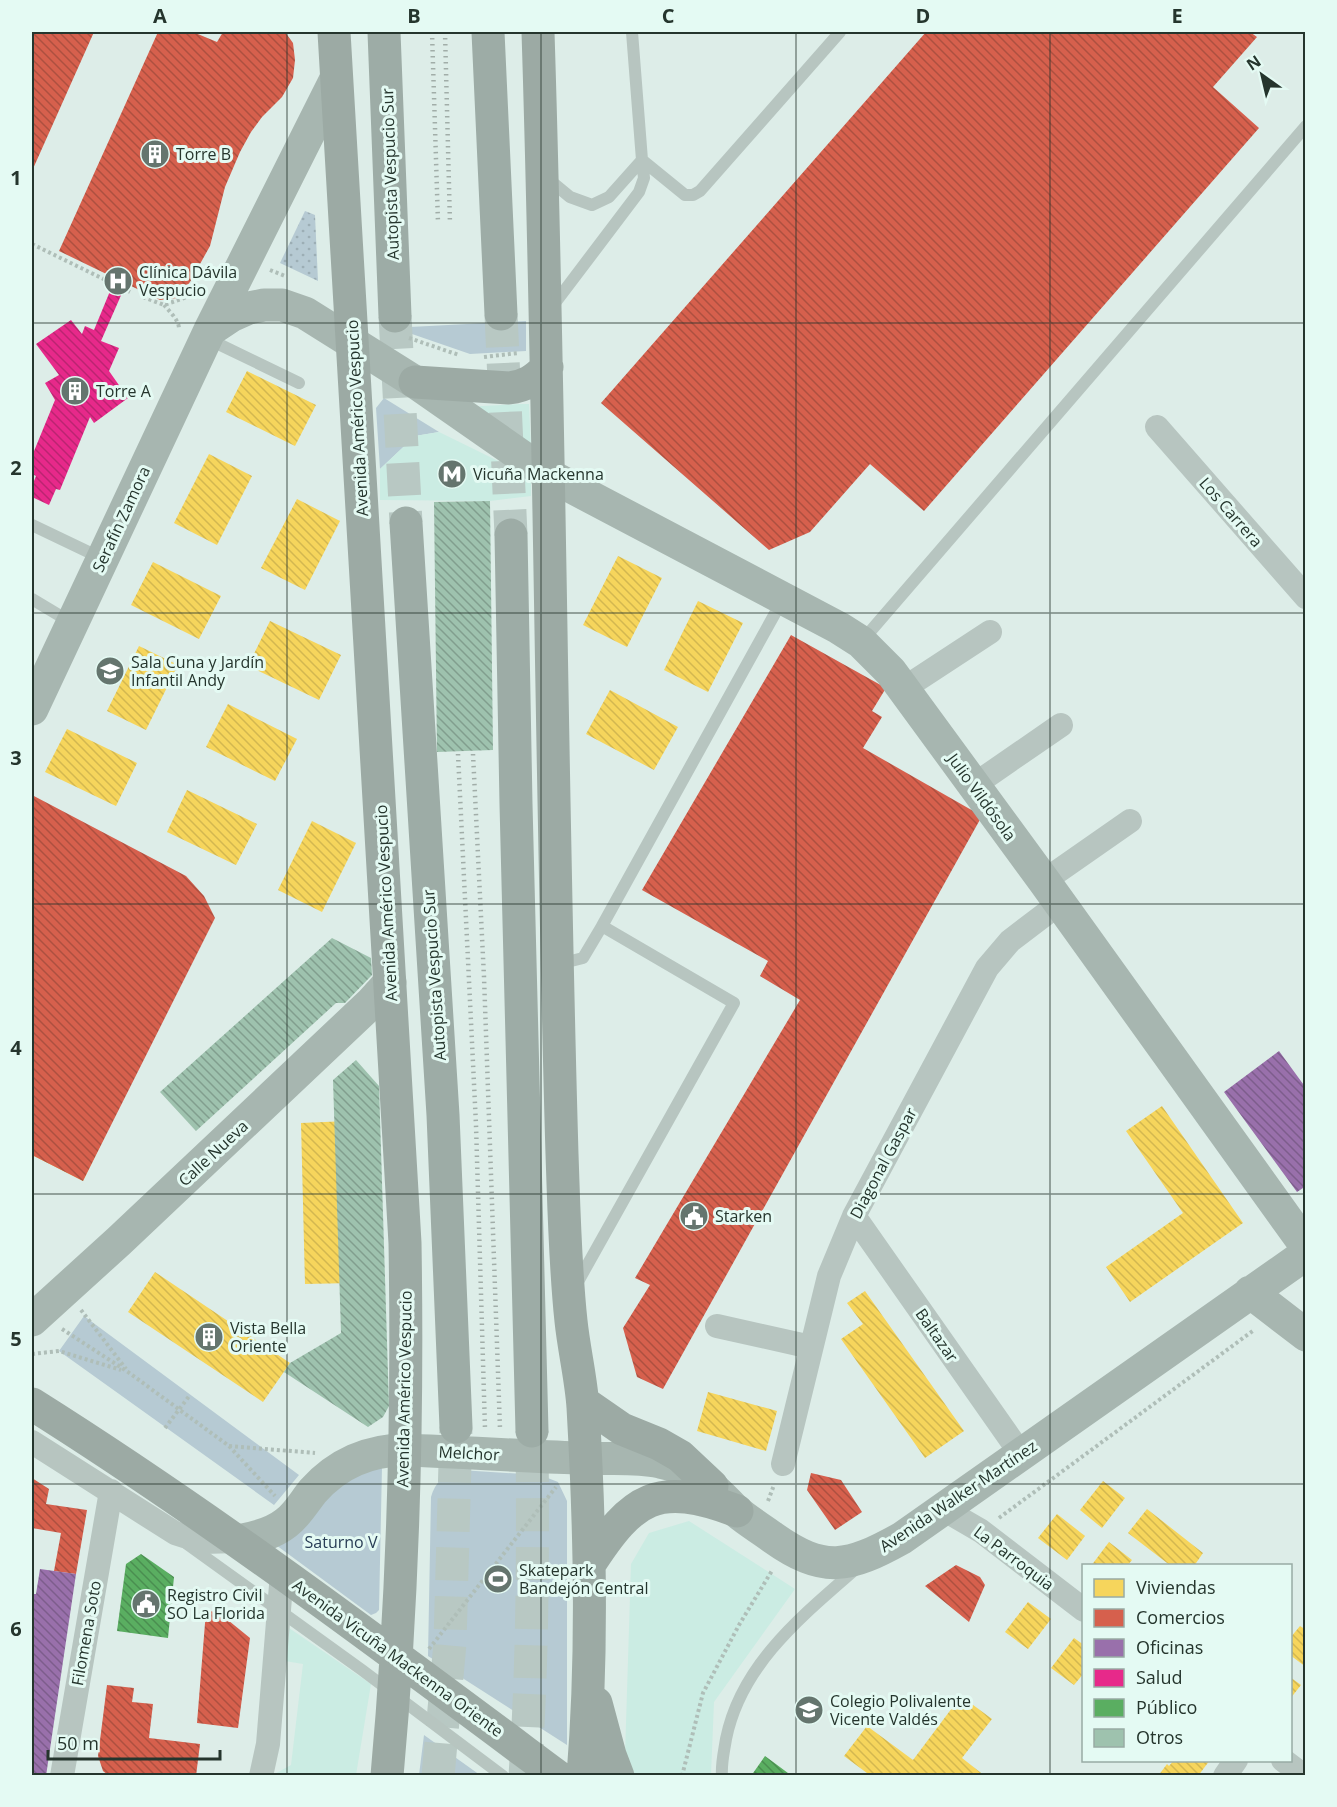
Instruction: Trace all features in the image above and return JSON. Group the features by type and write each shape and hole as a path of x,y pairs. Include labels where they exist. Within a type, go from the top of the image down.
{"highway":[{"name":"Autopista Vespucio Sur","path":"384,32 397,325"},
{"path":"488,32 501,314"},
{"name":"Autopista Vespucio Sur","path":"406,523 443,1115 456,1427"},
{"path":"511,535 532,1431"}],"main road":[{"name":"Avenida Américo Vespucio","path":"334,32 405,1243 406,1383 398,1657 387,1776"},
{"path":"415,382 509,388 520,387 533,381 533,360 546,315 538,32"},
{"path":"533,360 547,474 565,1245 569,1299 583,1401 586,1459 589,1565 588,1678 583,1776"},
{"path":"583,1401 622,1430 659,1444 680,1456 712,1486"},
{"name":"Avenida Vicuña Mackenna Oriente","path":"32,1404 99,1446 238,1541 557,1776"},
{"path":"589,1565 622,1519 639,1505 651,1500 665,1497 689,1498 714,1503 747,1519"},
{"path":"588,1678 618,1776"}],"street":[{"name":"Serafín Zamora","path":"32,709 208,334 336,79"},
{"path":"208,334 231,316 249,308 282,305 305,313 415,382 547,474"},
{"name":"Los Carrera","path":"1157,427 1305,597"},
{"name":"Julio Vildósola","path":"547,474 784,597 861,642 877,656 1052,892 1305,1246"},
{"path":"903,689 990,632"},
{"path":"974,785 1061,725"},
{"name":"Diagonal Gaspar","path":"783,1464 829,1276 854,1215 987,968 1052,892 1130,821"},
{"name":"Calle Nueva","path":"35,1317 68,1289 371,1003 390,982"},
{"name":"Baltazar","path":"854,1215 1021,1454"},
{"name":"Avenida Walker Martínez","path":"586,1459 626,1458 660,1462 690,1472 712,1486 747,1519 798,1554 822,1562 847,1563 872,1555 902,1538 1305,1254"},
{"path":"1250,1292 1305,1335"},
{"path":"717,1326 811,1347"},
{"path":"32,1442 165,1528 202,1542 238,1541"},
{"name":"Melchor","path":"238,1541 266,1534 285,1523 327,1478 346,1464 367,1454 404,1450 586,1459"},
{"name":"Filomena Soto","path":"62,1776 111,1491"},
{"name":"La Parroquia","path":"943,1509 981,1531 1082,1609"},
{"path":"261,1776 268,1744 282,1573"},
{"path":"1225,1776 1235,1762"},
{"path":"1284,1762 1304,1776"}],"lane":[{"path":"546,315 639,192 644,178 632,32"},
{"path":"642,160 685,195 693,195 700,191 840,32"},
{"path":"861,642 1305,126"},
{"path":"542,172 558,189 570,197 592,205 609,197 642,160"},
{"path":"208,334 299,383"},
{"path":"32,525 102,559"},
{"path":"557,964 583,958 784,597"},
{"path":"32,599 73,623"},
{"path":"569,1299 734,1003 602,926"},
{"path":"165,1528 503,1776"},
{"path":"722,1776 730,1718 751,1676 782,1635 872,1555"}],"path":[{"path":"32,244 130,292"},
{"path":"143,297 164,305 188,296"},
{"path":"397,325 468,358"},
{"path":"478,357 533,360"},
{"path":"68,1289 84,1316 128,1372"},
{"path":"981,1531 1277,1314"},
{"path":"35,1317 128,1372 228,1446 280,1501"},
{"path":"32,1354 59,1351 128,1372"},
{"path":"165,1428 190,1395"},
{"path":"228,1446 320,1453"},
{"path":"747,1519 783,1464"},
{"path":"429,1649 556,1487"},
{"path":"682,1776 703,1693 739,1625 786,1547"}],"green space":[{"path":"305,211 315,215 318,281 280,263"},
{"path":"526,321 526,351 470,354 412,334 410,327"},
{"path":"384,398 439,432 415,436 380,469 376,408"},
{"path":"84,1316 299,1475 274,1505 59,1351"},
{"name":"Saturno V","path":"382,1466 379,1610 371,1615 276,1545 332,1485"},
{"name":"Skatepark Bandejón Central","path":"460,1470 540,1475 558,1482 567,1501 567,1745 428,1656 431,1497 441,1479"},
{"path":"424,1735 480,1775 419,1775"}],"shaded area":[{"path":"520,404 529,404 531,450 465,407"},
{"path":"439,432 531,477 531,496 490,501 380,500 380,469 415,436"},
{"path":"689,1521 795,1589 714,1702 711,1775 634,1775 625,1755 631,1564 649,1533"},
{"path":"289,1628 371,1684 356,1775 271,1776 291,1765 303,1664 285,1661"}],"building: Viviendas":[{"path":"247,371 316,405 295,446 226,412"},
{"path":"209,454 252,476 217,545 174,523"},
{"path":"297,499 340,521 305,590 261,568"},
{"path":"618,556 662,578 627,647 583,625"},
{"path":"153,562 221,596 199,639 131,605"},
{"path":"698,601 743,623 708,692 664,670"},
{"path":"270,621 341,655 319,700 248,666"},
{"path":"139,646 178,665 146,730 107,711"},
{"path":"610,690 678,727 654,770 586,734"},
{"path":"228,704 297,739 275,781 206,747"},
{"path":"67,729 137,763 116,806 45,772"},
{"path":"187,790 257,824 236,865 167,832"},
{"path":"312,821 356,843 322,912 278,890"},
{"path":"32,1100 105,1136 83,1181 32,1155"},
{"path":"1162,1106 1243,1223 1130,1302 1106,1267 1183,1213 1126,1131"},
{"path":"348,1121 354,1283 305,1284 301,1123"},
{"name":"Vista Bella Oriente","path":"155,1272 290,1363 263,1402 128,1312"},
{"path":"865,1291 964,1431 925,1458 841,1339 863,1324 847,1303"},
{"path":"708,1392 777,1411 766,1451 697,1431"},
{"path":"1103,1481 1125,1498 1102,1528 1080,1510"},
{"path":"1147,1509 1203,1553 1195,1564 1168,1564 1128,1533"},
{"path":"1057,1514 1085,1536 1067,1560 1038,1538"},
{"path":"1109,1542 1132,1560 1129,1564 1092,1564"},
{"path":"1028,1602 1051,1619 1028,1649 1005,1632"},
{"path":"1300,1626 1306,1630 1306,1667 1292,1656 1292,1636"},
{"path":"1074,1638 1082,1644 1082,1675 1074,1685 1051,1668"},
{"path":"1292,1678 1301,1685 1292,1696"},
{"path":"961,1696 992,1719 962,1758 985,1776 871,1776 844,1756 867,1726 913,1760"},
{"path":"1172,1762 1208,1762 1198,1776 1158,1776 1167,1764 1169,1766"}],"building: Comercios":[{"path":"32,32 94,32 32,171"},
{"name":"Torre B","path":"158,32 193,32 217,42 223,32 285,32 293,43 295,60 293,78 282,97 262,117 240,152 225,187 210,246 190,282 177,298 160,300 59,251"},
{"path":"926,32 1250,32 1257,37 1213,87 1259,128 924,511 870,464 810,532 769,550 601,403"},
{"path":"791,635 886,688 872,711 882,717 863,748 982,816 663,1389 637,1377 623,1328 650,1285 635,1278 800,1000 760,976 768,961 642,890"},
{"path":"32,795 186,876 204,896 215,918 83,1181 32,1155"},
{"path":"811,1473 841,1480 862,1512 835,1530 807,1490"},
{"path":"32,1478 49,1489 46,1504 87,1510 76,1574 54,1571 61,1533 32,1528"},
{"path":"956,1565 980,1577 985,1585 969,1622 925,1586"},
{"path":"206,1611 218,1612 250,1638 238,1728 197,1723"},
{"path":"107,1685 134,1688 132,1702 153,1704 149,1738 200,1744 196,1776 109,1776 103,1771 98,1756"}],"building: Oficinas":[{"path":"1279,1051 1306,1088 1306,1186 1297,1192 1224,1092"},
{"path":"40,1569 76,1574 46,1776 32,1774 32,1594 36,1594"}],"building: Salud":[{"name":"Torre A","path":"115,279 126,284 101,341 119,348 109,371 128,398 94,423 90,417 60,490 56,489 49,505 32,497 32,486 36,476 32,474 32,456 55,400 45,383 59,375 36,344 71,320 82,334 85,326 94,330"}],"building: Público":[{"name":"Registro Civil SO La Florida","path":"141,1554 174,1577 168,1638 117,1631 126,1564"},
{"path":"765,1756 792,1776 751,1776"}],"building: Otros":[{"path":"490,501 493,750 437,752 434,502"},
{"path":"332,938 371,958 372,975 345,1003 336,1003 196,1131 160,1092"},
{"path":"356,1060 379,1086 389,1406 383,1417 368,1427 284,1372 290,1363 341,1333 333,1080"}],"tunnel":[{"path":"501,314 511,535"},
{"path":"395,316 406,523"},
{"path":"438,1776 450,1643 456,1427"},
{"path":"525,1776 532,1604 532,1431"}],"railway":[{"path":"432,32 438,223"},
{"path":"445,32 450,224"},
{"path":"458,754 476,1125 485,1429"},
{"path":"473,754 484,977 500,1429"}],"place":[{"name":"Torre B","path":"155,154"},
{"name":"Clínica Dávila Vespucio","path":"118,281"},
{"name":"Torre A","path":"75,391"},
{"name":"Vicuña Mackenna","path":"452,474"},
{"name":"Sala Cuna y Jardín Infantil Andy","path":"110,671"},
{"name":"Starken","path":"694,1216"},
{"name":"Vista Bella Oriente","path":"209,1337"},
{"name":"Skatepark Bandejón Central","path":"498,1579"},
{"name":"Registro Civil SO La Florida","path":"146,1604"},
{"name":"Colegio Polivalente Vicente Valdés","path":"809,1710"}]}
